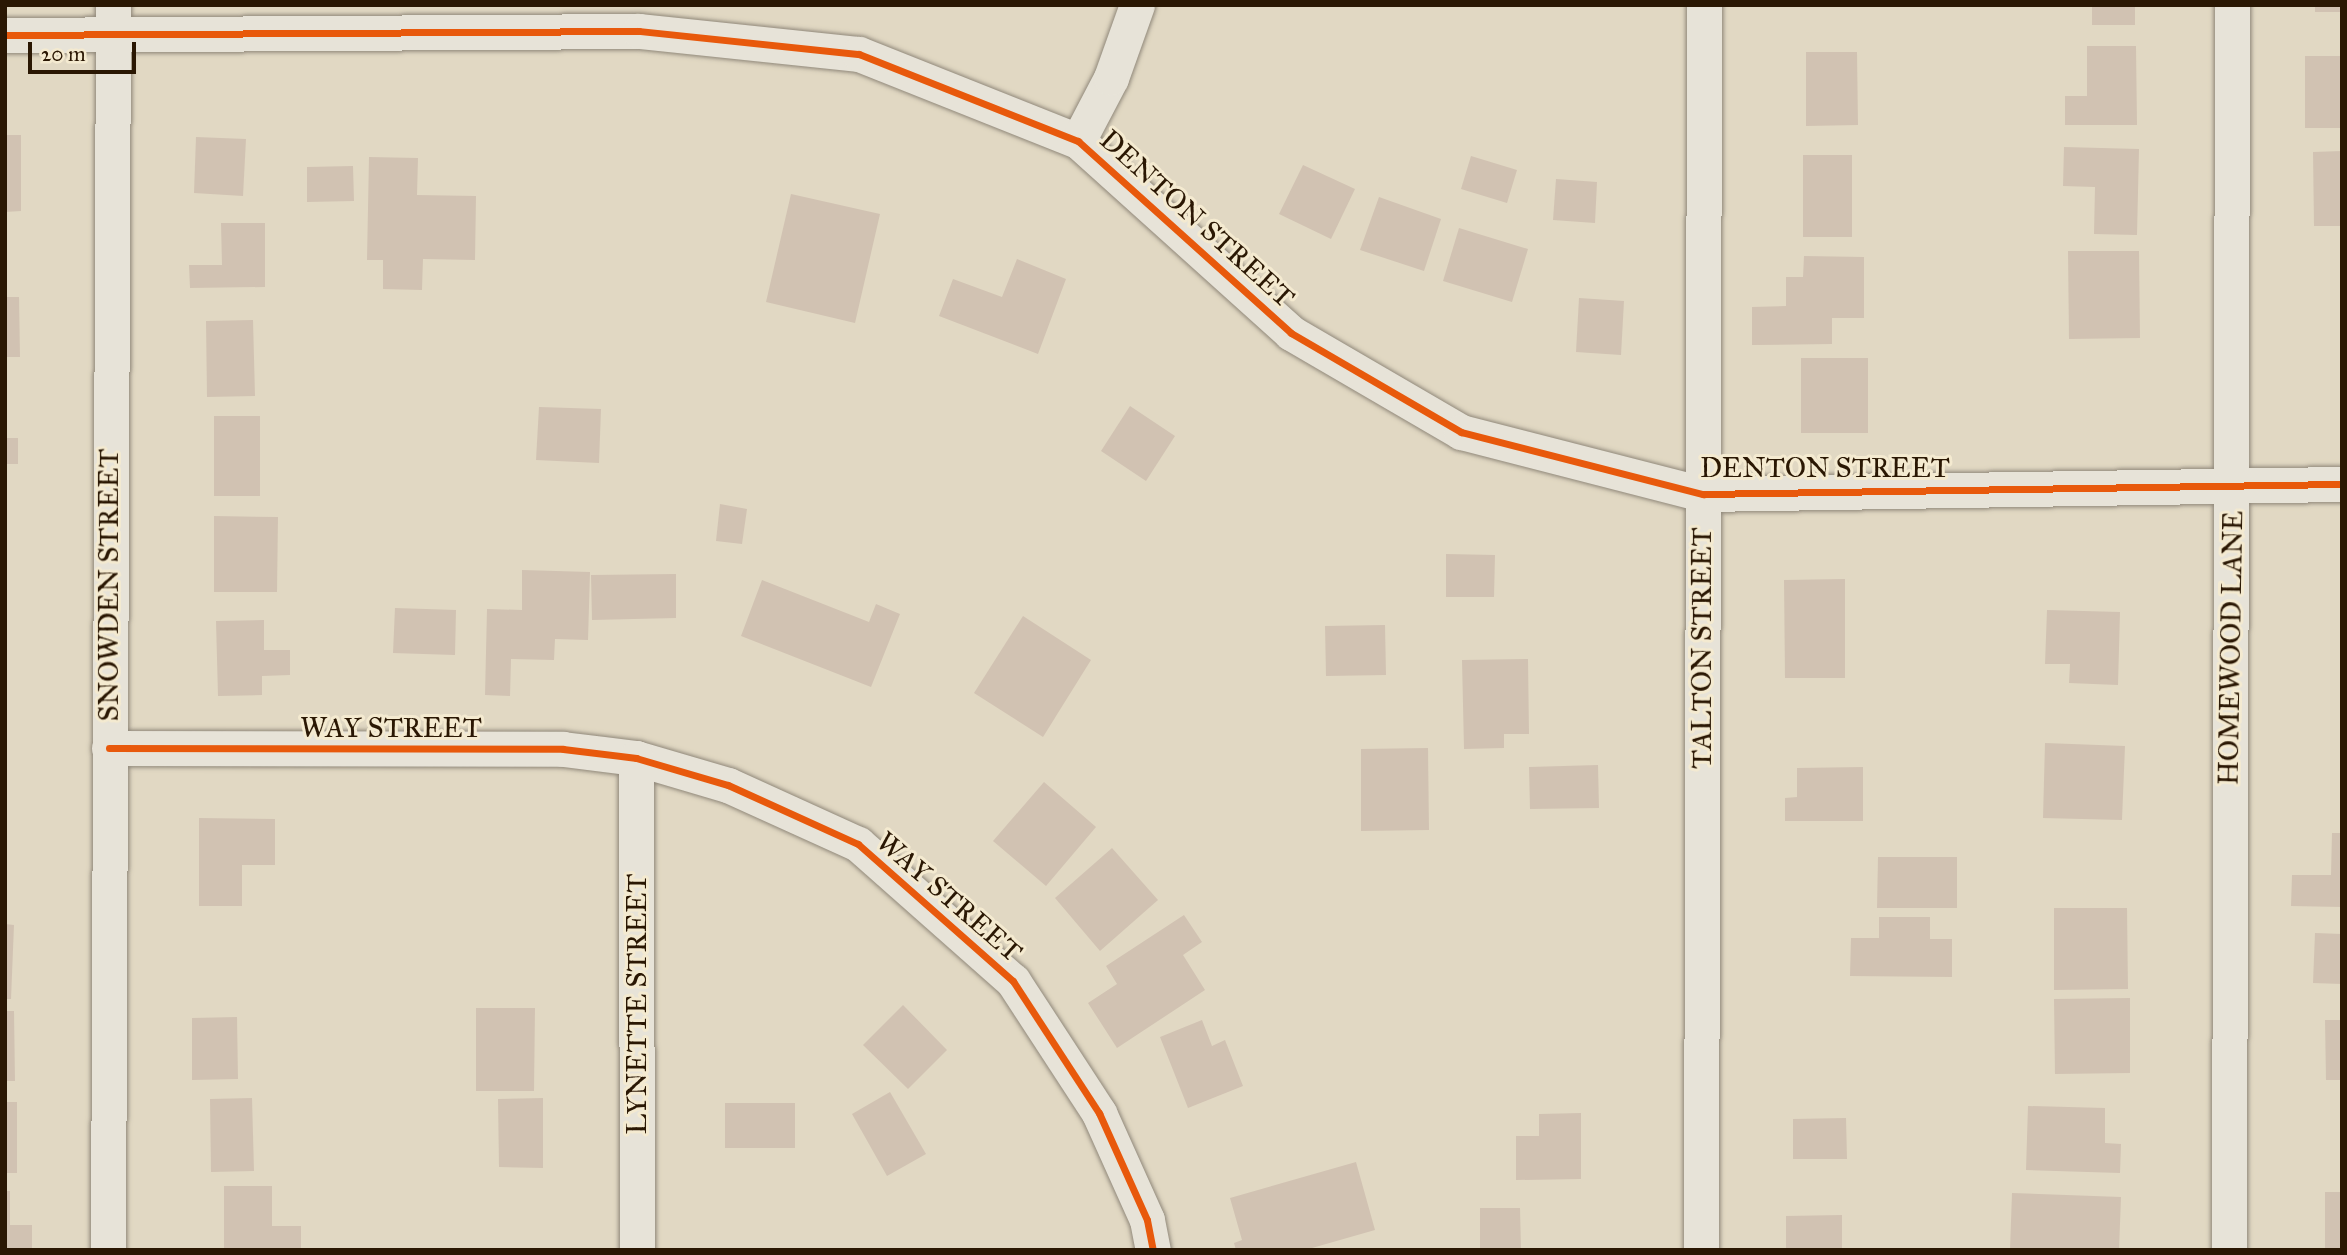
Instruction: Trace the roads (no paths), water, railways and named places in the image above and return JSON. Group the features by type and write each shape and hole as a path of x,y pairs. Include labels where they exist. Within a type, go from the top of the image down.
{"street":[{"path":"1078,141 1111,78 1137,5"},
{"name":"TALTON STREET","path":"1701,1250 1704,5"},
{"name":"HOMEWOOD LANE","path":"2229,1250 2233,483 2232,5"},
{"name":"DENTON STREET","path":"5,35 113,19 639,18 859,54 1078,141 1291,333 1461,432 1703,494 2233,483 2342,484"},
{"name":"SNOWDEN STREET","path":"108,1250 113,19"},
{"name":"WAY STREET","path":"108,748 563,749 636,758 727,785 858,844 1013,981 1099,1113 1147,1220 1153,1250"},
{"name":"LYNETTE STREET","path":"636,758 637,1250"}]}
